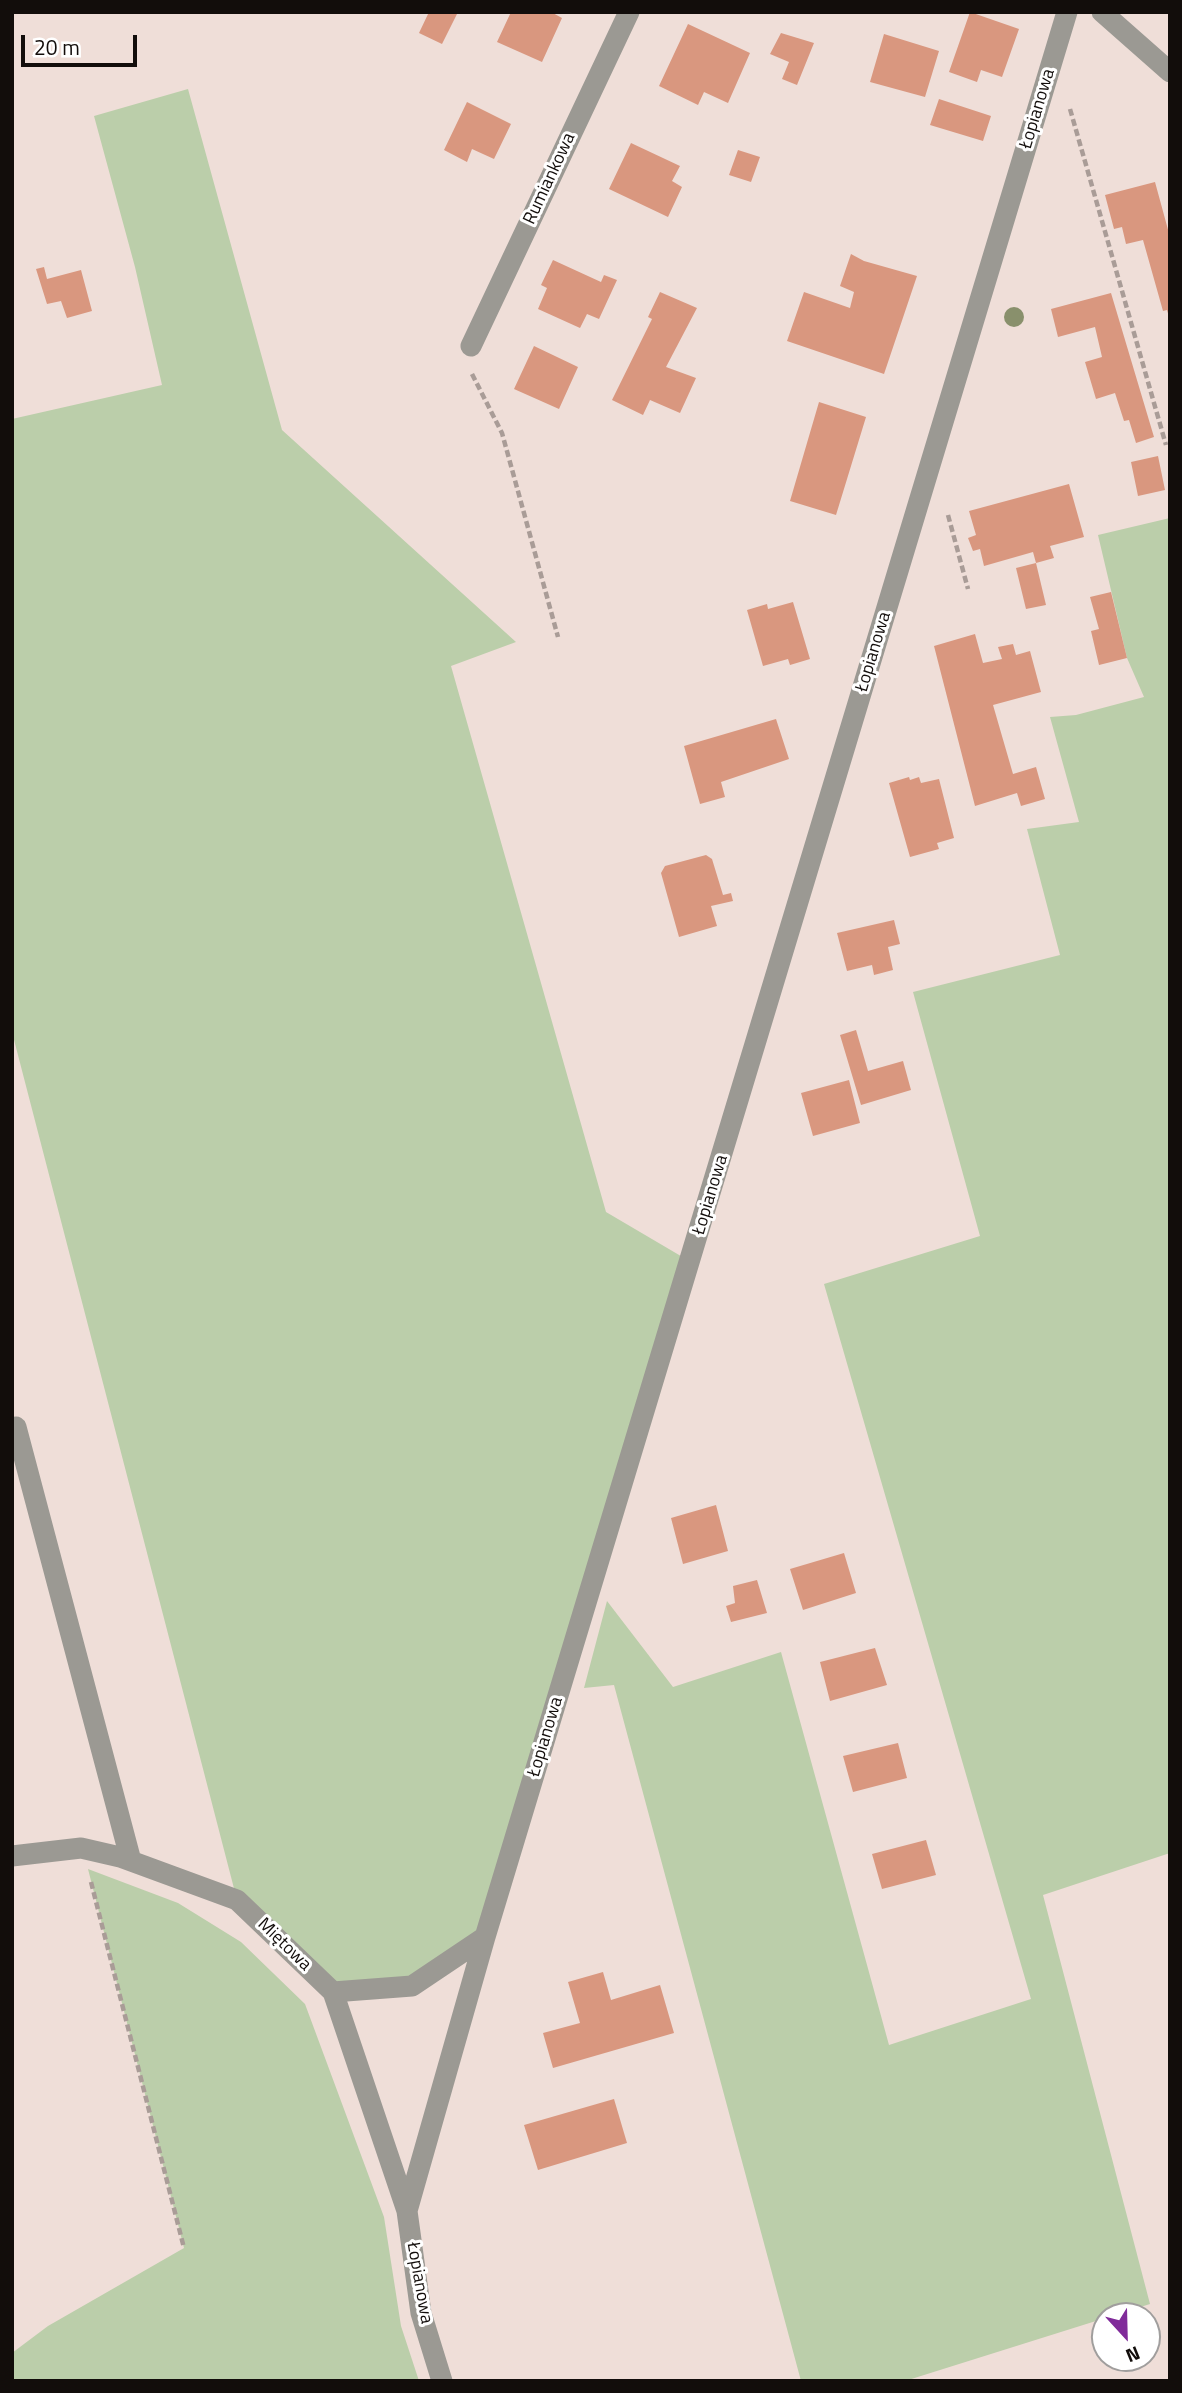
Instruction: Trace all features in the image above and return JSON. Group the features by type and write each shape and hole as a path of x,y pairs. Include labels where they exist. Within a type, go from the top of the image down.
{"street":[{"name":"Rumiankowa","path":"471,346 629,12"},
{"name":"Łopianowa","path":"442,2381 421,2313 407,2211 485,1937 1066,12"},
{"path":"1102,12 1170,72"},
{"path":"16,1427 131,1861"},
{"name":"Miętowa","path":"12,1856 81,1848 131,1861 237,1900 333,1992 407,2211"},
{"path":"333,1992 412,1986 485,1937"}],"path":[{"path":"1069,105 1166,444"},
{"path":"471,346 469,360 472,374 502,433 558,636"},
{"path":"929,467 938,478 968,589"},
{"path":"81,1848 184,2248"}],"green space":[{"path":"188,89 282,430 516,642 451,666 606,1212 691,1262 485,1937 412,1986 333,1992 237,1900 12,1032 12,419 162,385 135,267 94,116"},
{"path":"1170,518 1170,1853 1043,1895 1149,2302 1091,2302 1091,2323 905,2381 801,2381 614,1685 584,1688 607,1601 673,1687 781,1652 889,2045 1031,1999 824,1284 980,1236 913,992 1060,955 1027,829 1079,822 1050,717 1076,715 1144,697 1127,658 1098,535"},
{"path":"88,1869 178,1903 241,1942 305,2004 384,2217 401,2326 419,2381 12,2381 12,2353 48,2326 184,2248"}],"building":[{"path":"429,12 458,12 442,44 419,33"},
{"path":"511,12 551,12 562,18 542,62 497,42"},
{"path":"970,12 1019,29 1002,77 981,70 977,82 949,72"},
{"path":"688,24 750,53 728,103 704,92 698,105 659,86"},
{"path":"781,33 814,43 797,85 782,79 789,62 770,54"},
{"path":"884,34 939,51 925,97 870,82"},
{"path":"939,99 991,116 983,141 930,125"},
{"path":"467,102 511,124 494,159 472,149 467,162 444,150"},
{"path":"631,143 680,166 672,181 682,187 668,217 609,189"},
{"path":"738,150 760,157 751,182 729,175"},
{"path":"1155,182 1170,237 1169,317 1167,310 1163,311 1143,240 1126,244 1122,227 1114,229 1105,195"},
{"path":"851,254 864,261 917,276 884,374 787,341 804,292 850,308 854,292 840,286"},
{"path":"553,260 601,282 604,275 617,280 599,319 587,314 580,328 538,309 547,288 541,285"},
{"path":"44,267 47,279 81,270 92,311 67,318 61,301 47,304 36,269"},
{"path":"660,292 697,308 666,367 696,378 680,413 650,400 643,415 612,400 652,319 648,317"},
{"path":"1111,293 1154,437 1136,443 1129,420 1124,421 1115,393 1096,399 1085,362 1102,357 1095,327 1058,337 1051,309"},
{"path":"534,346 578,367 559,409 514,389"},
{"path":"819,402 866,417 836,515 790,501"},
{"path":"1158,456 1165,490 1138,496 1131,462"},
{"path":"1069,484 1084,537 1050,546 1054,558 1036,563 1033,552 984,566 980,549 973,551 968,538 976,535 969,511"},
{"path":"1036,563 1046,605 1026,609 1016,568"},
{"path":"1111,592 1127,658 1099,665 1091,631 1099,629 1090,597"},
{"path":"793,602 810,659 790,665 788,659 763,666 747,610 767,604 768,609"},
{"path":"975,634 983,663 1002,659 998,647 1013,644 1016,655 1030,651 1041,692 993,705 1013,774 1036,767 1045,799 1021,806 1017,793 975,806 934,646"},
{"path":"776,719 789,759 721,782 725,797 700,804 684,746"},
{"path":"909,777 910,780 919,777 921,783 939,779 954,838 937,843 939,849 910,857 889,783"},
{"path":"706,855 712,859 723,895 731,893 733,901 711,906 717,926 679,937 661,873 665,866"},
{"path":"894,920 900,944 888,947 893,970 874,975 872,965 847,971 837,933"},
{"path":"856,1030 868,1071 903,1061 911,1090 861,1105 840,1035"},
{"path":"849,1080 860,1123 813,1136 801,1093"},
{"path":"716,1505 728,1551 683,1564 671,1518"},
{"path":"844,1553 856,1593 803,1610 790,1569"},
{"path":"757,1580 767,1613 731,1622 726,1606 735,1603 733,1586"},
{"path":"875,1648 887,1685 830,1701 820,1662"},
{"path":"898,1743 907,1778 853,1792 843,1756"},
{"path":"926,1840 936,1875 882,1889 872,1854"},
{"path":"603,1972 611,2000 660,1985 674,2033 553,2068 543,2033 580,2023 568,1982"},
{"path":"614,2099 627,2143 538,2170 524,2125"}]}
